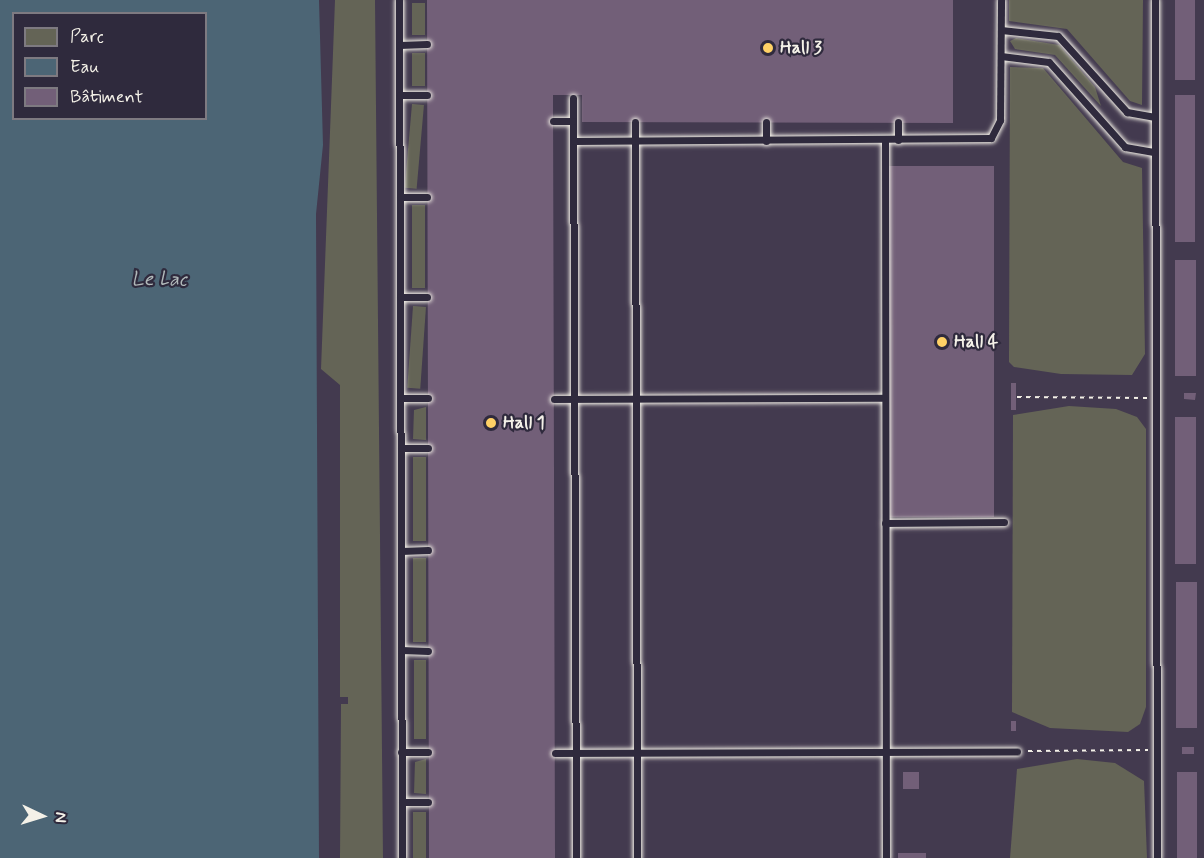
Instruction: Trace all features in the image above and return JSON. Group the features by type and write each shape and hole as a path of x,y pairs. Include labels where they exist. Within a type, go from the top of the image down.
{"lane":[{"path":"399,0 402,858"},
{"path":"574,141 991,138 1000,120 1001,0"},
{"path":"1155,0 1157,858"},
{"path":"1001,30 1058,36 1127,112 1154,117"},
{"path":"399,45 427,44"},
{"path":"1001,56 1050,62 1125,147 1154,152"},
{"path":"400,95 427,95"},
{"path":"573,98 576,858"},
{"path":"554,121 573,121"},
{"path":"636,122 637,858"},
{"path":"766,122 766,141"},
{"path":"898,122 898,140"},
{"path":"885,140 886,858"},
{"path":"400,197 427,197"},
{"path":"400,297 427,297"},
{"path":"401,398 428,398"},
{"path":"554,399 885,398"},
{"path":"401,448 428,448"},
{"path":"885,523 1004,522"},
{"path":"401,551 428,550"},
{"path":"401,650 428,651"},
{"path":"555,753 1017,751"},
{"path":"401,752 428,752"},
{"path":"402,802 428,802"}],"path":[{"path":"1017,397 1156,398"},
{"path":"1017,751 1157,750"}],"green space":[{"path":"335,0 375,0 383,858 340,858 341,704 348,704 348,697 340,697 340,385 321,369"},
{"path":"1009,0 1143,0 1142,105 1130,101 1067,29 1009,21"},
{"path":"412,3 425,3 425,35 412,35"},
{"path":"1016,38 1059,45 1095,87 1101,106 1055,55 1015,49 1010,41"},
{"path":"412,53 425,53 425,86 412,86"},
{"path":"1010,67 1043,68 1123,162 1142,168 1145,354 1132,375 1061,374 1014,367 1009,362"},
{"path":"412,104 424,105 417,189 405,188"},
{"path":"412,205 425,205 425,288 412,288"},
{"path":"413,306 426,307 420,389 407,388"},
{"path":"1069,406 1116,409 1137,417 1146,429 1146,707 1140,724 1128,732 1050,728 1012,712 1013,415"},
{"path":"426,407 426,440 413,439 414,410"},
{"path":"413,457 426,457 426,541 413,541"},
{"path":"413,558 426,558 426,642 413,642"},
{"path":"414,660 426,660 426,739 414,739"},
{"path":"426,759 426,794 414,793 415,762"},
{"path":"1077,759 1115,763 1144,781 1147,858 1010,858 1017,769"},
{"path":"413,812 426,812 426,858 413,858"}],"water":[{"name":"Le Lac","path":"0,0 319,0 323,145 316,214 319,858 0,858"}],"building":[{"name":"Hall 1","path":"427,0 953,0 953,123 582,122 582,95 553,95 555,858 429,858"},
{"path":"1175,0 1195,0 1195,80 1175,80"},
{"path":"1175,95 1195,95 1195,242 1175,242"},
{"name":"Hall 4","path":"889,166 994,166 994,517 889,517"},
{"path":"1175,260 1196,260 1196,376 1175,376"},
{"path":"1011,383 1016,383 1016,410 1011,410"},
{"path":"1184,393 1196,393 1195,400 1184,399"},
{"path":"1175,417 1196,417 1196,564 1175,564"},
{"path":"1176,582 1197,582 1197,728 1176,728"},
{"path":"1011,721 1016,721 1016,731 1011,731"},
{"path":"1182,747 1194,747 1194,754 1182,754"},
{"path":"903,772 919,772 919,789 903,789"},
{"path":"1177,772 1197,772 1197,858 1177,858"},
{"path":"898,853 926,853 926,858 898,858"}],"place":[{"name":"Hall 3","path":"768,48"},
{"name":"Hall 4","path":"942,342"},
{"name":"Hall 1","path":"491,423"}]}
